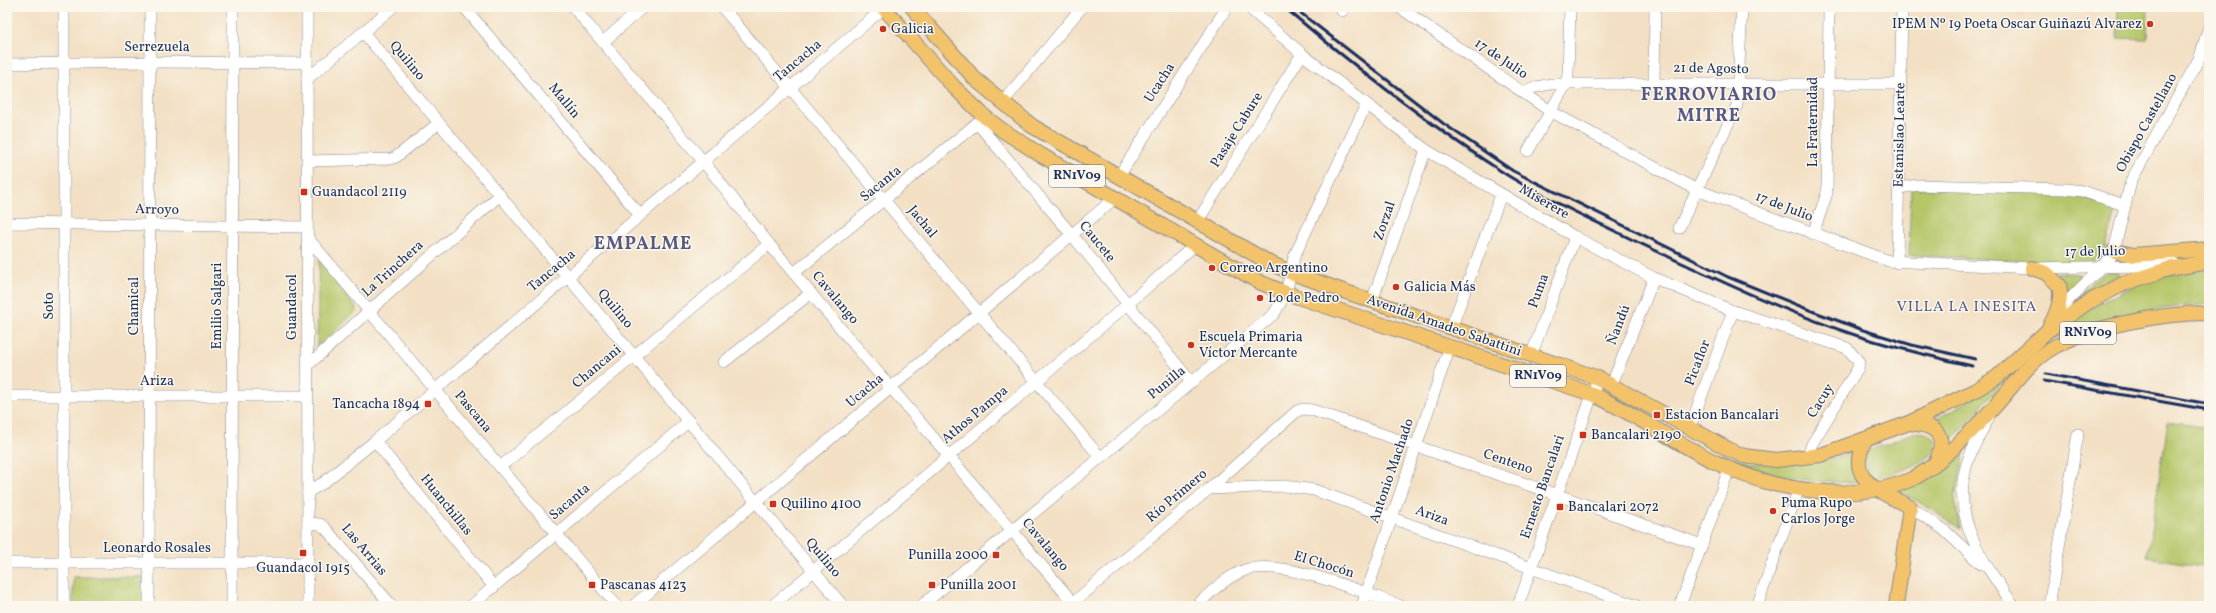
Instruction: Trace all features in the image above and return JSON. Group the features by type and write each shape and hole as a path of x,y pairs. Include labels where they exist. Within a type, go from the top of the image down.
{"main road":[{"name":"Avenida Amadeo Sabattini","path":"884,7 981,120 1259,282 1286,293 1592,394 1729,469 1774,484 1844,493 1878,489 1912,478 1935,464 1994,407 2041,356 2076,337 2149,319 2209,313"},
{"name":"Avenida Amadeo Sabattini","path":"912,7 975,80 1002,103 1053,139 1272,264 1292,273 1372,301 1598,378 1612,384 1744,456 1776,460 1821,455 1909,423 1997,377 2047,331 2087,303 2125,283 2168,269 2209,262"},
{"path":"2114,251 2134,254 2209,249"},
{"path":"2032,268 2046,273 2059,286 2061,300 2058,311 2047,331"},
{"path":"1909,423 1924,424 1933,428 1939,435 1941,449 1935,464"},
{"path":"1865,440 1858,459 1858,467 1864,478 1878,489 1910,507 1896,606"}],"street":[{"name":"Soto","path":"64,7 64,606"},
{"name":"Chamical","path":"149,606 150,7"},
{"name":"Emilio Salgari","path":"232,7 232,606"},
{"name":"Guandacol","path":"307,7 306,161 308,606"},
{"path":"307,80 393,7"},
{"name":"Mallín","path":"464,7 640,215"},
{"name":"Cavalango","path":"574,7 703,161 769,244 1013,530 1073,605"},
{"path":"603,42 643,7"},
{"name":"Jachal","path":"722,7 1100,457"},
{"name":"Tancacha","path":"308,492 323,483 375,441 884,7"},
{"path":"1002,103 1082,7"},
{"name":"Ucacha","path":"1119,176 1227,7"},
{"name":"Miserere","path":"1248,7 1302,54 1426,150 1501,195 1575,237 1654,278 1734,311 1847,348 1859,362"},
{"name":"17 de Julio","path":"1399,7 1550,111 1697,190 1814,234 1897,262 2032,268 2101,268 2209,262"},
{"path":"1528,150 1566,84 1568,75 1570,7"},
{"path":"1654,83 1655,7"},
{"path":"1679,228 1738,105 1742,7"},
{"name":"La Fraternidad","path":"1814,234 1827,193 1829,7"},
{"name":"Estanislao Learte","path":"1897,262 1902,7"},
{"name":"Obispo Castellano","path":"2058,311 2101,268 2114,251 2131,181 2200,57 2209,26"},
{"name":"Quilino","path":"363,32 843,606"},
{"name":"Pasaje Cabure","path":"1196,222 1302,54"},
{"name":"Serrezuela","path":"7,64 150,62 307,63"},
{"name":"21 de Agosto","path":"1524,92 1532,88 1550,84 1900,84"},
{"name":"Punilla","path":"921,606 1274,314 1286,293 1292,273 1294,257 1366,105"},
{"name":"Sacanta","path":"794,273 885,201 981,120"},
{"name":"Caucete","path":"981,120 1191,382"},
{"path":"306,161 391,159 439,123"},
{"name":"Zorzal","path":"1372,301 1426,150"},
{"path":"1899,188 1918,185 2066,189 2082,191 2124,205"},
{"name":"La Trinchera","path":"307,366 500,195"},
{"path":"1451,328 1501,195"},
{"name":"Ucacha","path":"633,606 980,314 1115,198"},
{"name":"Arroyo","path":"7,223 232,226 307,232"},
{"name":"Pascana","path":"307,232 369,311 616,606"},
{"name":"Puma","path":"1531,356 1575,237"},
{"name":"Chancani","path":"500,467 769,244"},
{"name":"Athos Pampa","path":"772,606 1037,382 1196,244"},
{"name":"Ñandú","path":"1612,384 1654,278"},
{"path":"724,362 811,293"},
{"name":"Picaflor","path":"1690,427 1734,311"},
{"name":"Antonio Machado","path":"1362,606 1450,346"},
{"name":"Cacuy","path":"1808,457 1812,444 1856,374 1859,362"},
{"name":"Ernesto Bancalari","path":"1518,606 1598,378"},
{"name":"Ariza","path":"7,396 307,396"},
{"path":"1994,407 1966,466 1961,496 1969,529 1976,548 2014,606"},
{"name":"Centeno","path":"1303,409 1312,410 1702,545"},
{"name":"Río Primero","path":"1073,605 1209,489 1297,411 1303,409"},
{"name":"Sacanta","path":"471,606 689,422"},
{"path":"2049,606 2078,434"},
{"name":"Huanchillas","path":"375,441 494,587"},
{"path":"1680,606 1729,469"},
{"name":"Ariza","path":"1209,489 1275,486 1301,487 1393,518 1638,606"},
{"path":"1757,606 1799,488"},
{"path":"1910,507 1943,529 1992,574"},
{"name":"Las Arrias","path":"308,522 320,524 326,529 392,606"},
{"name":"Leonardo Rosales","path":"7,563 308,563"},
{"name":"El Chocón","path":"1196,606 1219,585 1237,574 1257,567 1277,567 1294,570 1401,606"}],"green space":[{"path":"2118,7 2148,7 2147,39 2117,38"},
{"path":"1911,188 2051,193 2116,206 2105,253 2095,262 2082,264 1909,255"},
{"path":"319,259 358,310 317,347"},
{"path":"2209,269 2209,304 2168,308 2127,316 2087,327 2048,341 2082,312 2150,278"},
{"path":"2109,271 2119,272 2121,275 2108,280 2079,297 2092,281"},
{"path":"2056,272 2085,275 2067,294"},
{"path":"2004,380 1947,446 1942,430 1933,421"},
{"path":"2168,422 2209,428 2209,567 2147,557"},
{"path":"1916,432 1921,432 1931,436 1936,442 1934,451 1930,456 1918,464 1902,470 1885,475 1871,476 1865,463 1866,457 1870,450"},
{"path":"1965,445 1955,499 1960,529 1900,491 1933,476"},
{"path":"1854,452 1852,466 1859,482 1822,482 1805,480 1774,473 1723,455 1751,463 1832,458"},
{"path":"73,577 145,577 145,606 73,606"}],"railway":[{"path":"1284,7 1338,52 1421,116 1507,175 1553,201 1688,266 1800,315 1858,336 1972,366"},
{"path":"1293,7 1444,124 1513,171 1728,277 1863,330 1912,345 1975,359"},
{"path":"2046,374 2209,404"},
{"path":"2044,381 2209,410"}],"place":[{"name":"IPEM Nº 19 Poeta Oscar Guiñazú Alvarez","path":"2150,24"},
{"name":"Galicia","path":"883,29"},
{"name":"Guandacol 2119","path":"304,192"},
{"name":"Correo Argentino","path":"1212,268"},
{"name":"Galicia Más","path":"1396,287"},
{"name":"Lo de Pedro","path":"1260,298"},
{"name":"Escuela Primaria Víctor Mercante","path":"1191,345"},
{"name":"Tancacha 1894","path":"428,404"},
{"name":"Estacion Bancalari","path":"1657,415"},
{"name":"Bancalari 2190","path":"1583,435"},
{"name":"Quilino 4100","path":"773,504"},
{"name":"Bancalari 2072","path":"1560,507"},
{"name":"Puma Rupo Carlos Jorge","path":"1773,511"},
{"name":"Guandacol 1915","path":"303,553"},
{"name":"Punilla 2000","path":"996,555"},
{"name":"Pascanas 4123","path":"592,585"},
{"name":"Punilla 2001","path":"932,585"}],"district":[{"name":"FERROVIARIO MITRE","path":"1709,105"},
{"name":"EMPALME","path":"643,244"},
{"name":"VILLA LA INESITA","path":"1967,307"}]}
